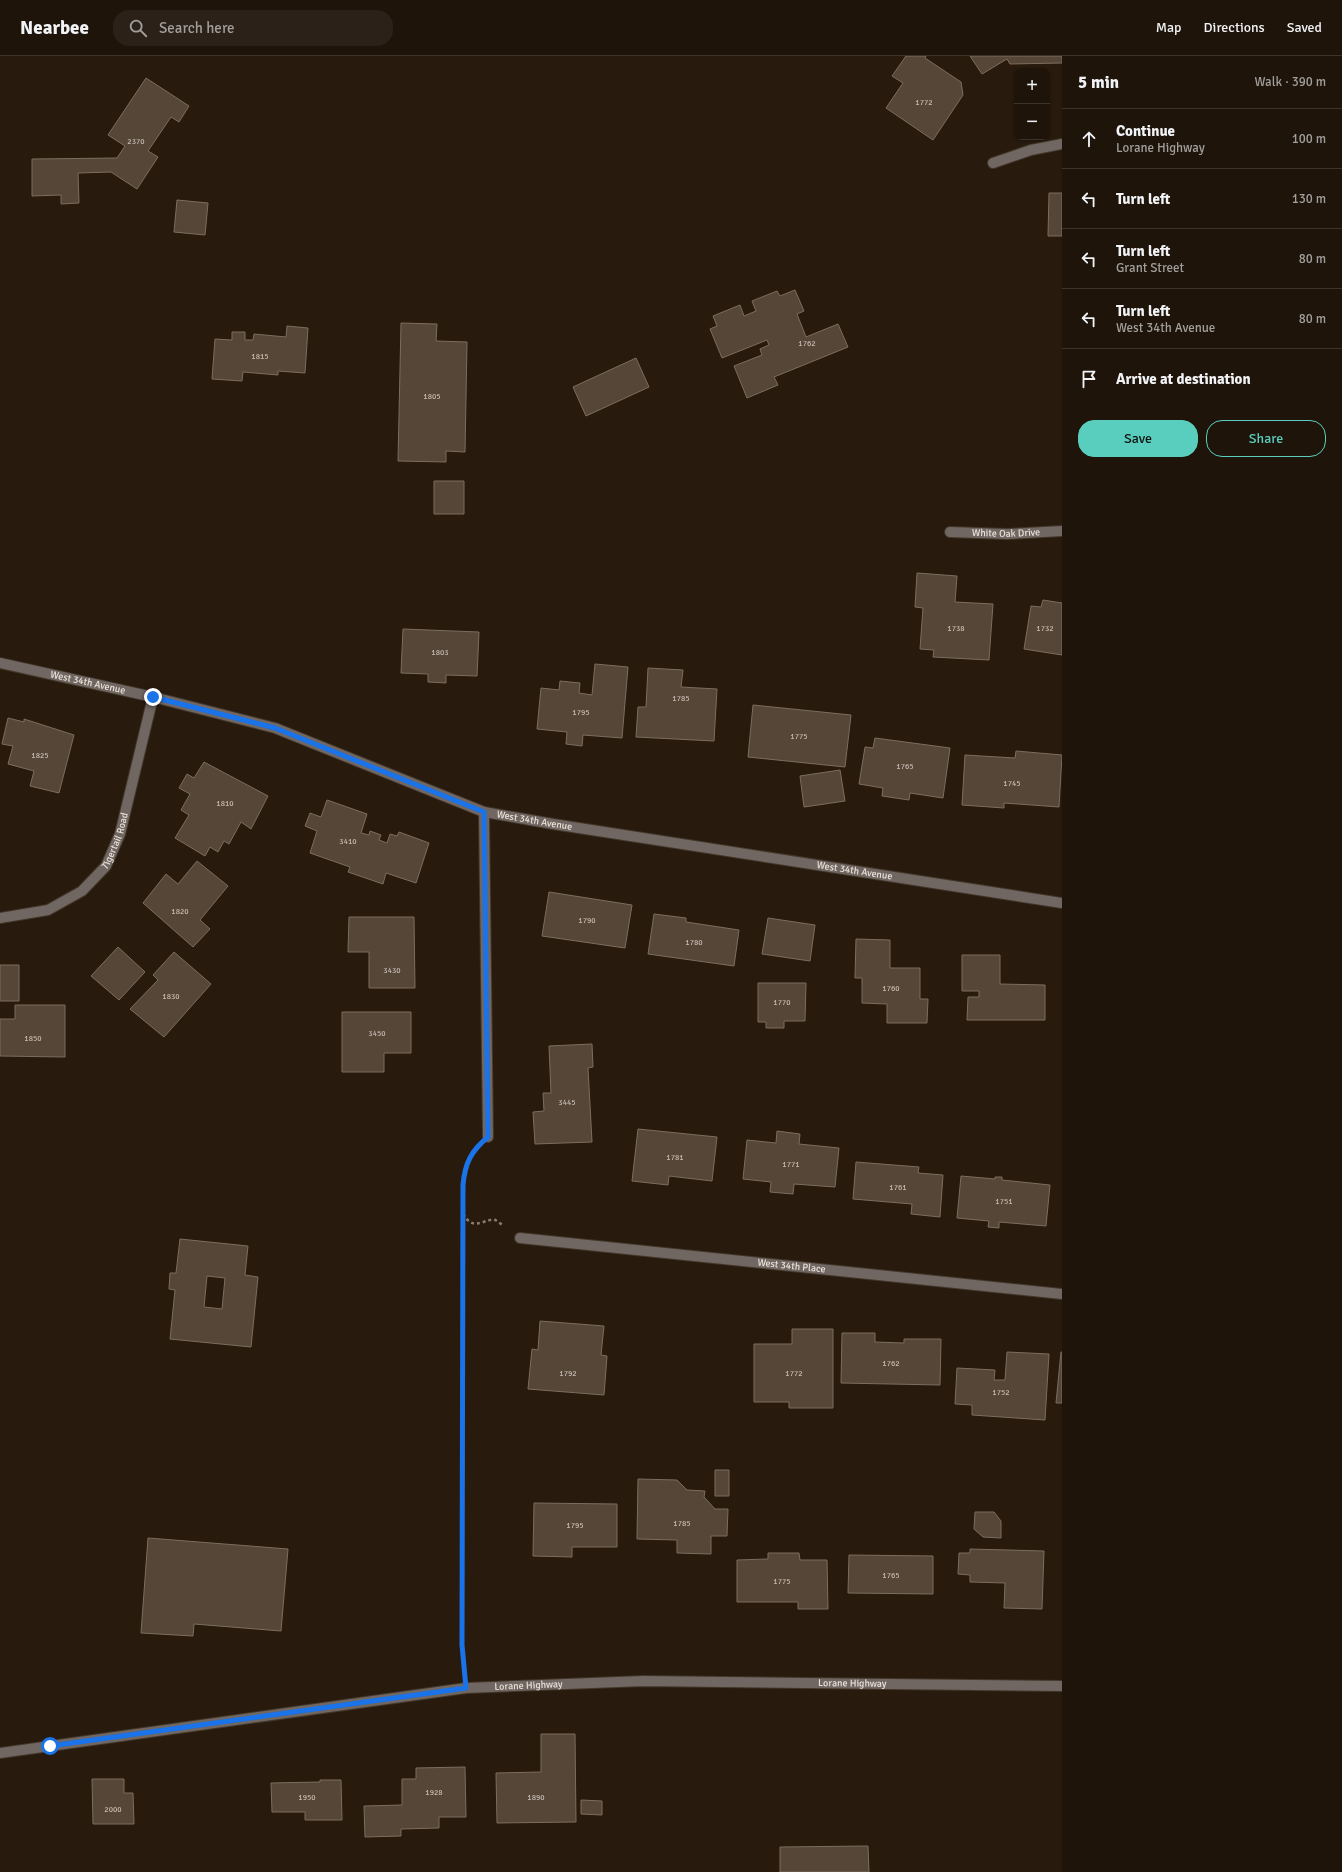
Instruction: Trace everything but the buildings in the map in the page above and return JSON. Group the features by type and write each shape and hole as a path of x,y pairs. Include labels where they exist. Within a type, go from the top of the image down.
{"street":[{"path":"993,163 1031,150 1062,144"},
{"name":"White Oak Drive","path":"950,532 1008,534 1062,531"},
{"name":"West 34th Avenue","path":"0,663 153,697 275,728 484,812 1062,903"},
{"name":"Tigertail Road","path":"0,918 48,910 82,891 106,866 120,834 153,697"},
{"path":"484,812 488,1137"},
{"name":"West 34th Place","path":"520,1238 1062,1294"},
{"name":"Lorane Highway","path":"0,1753 466,1688 644,1681 1062,1686"}],"path":[{"path":"466,1688 462,1645 462,1214 465,1171 474,1150 488,1137"},
{"path":"462,1214 466,1220 473,1224 497,1220 520,1238"}],"route":[{"path":"50,1746 320,1707 466,1688 462,1645 462,1214 465,1171 476,1147 488,1137 484,812 275,728 153,697"}]}
